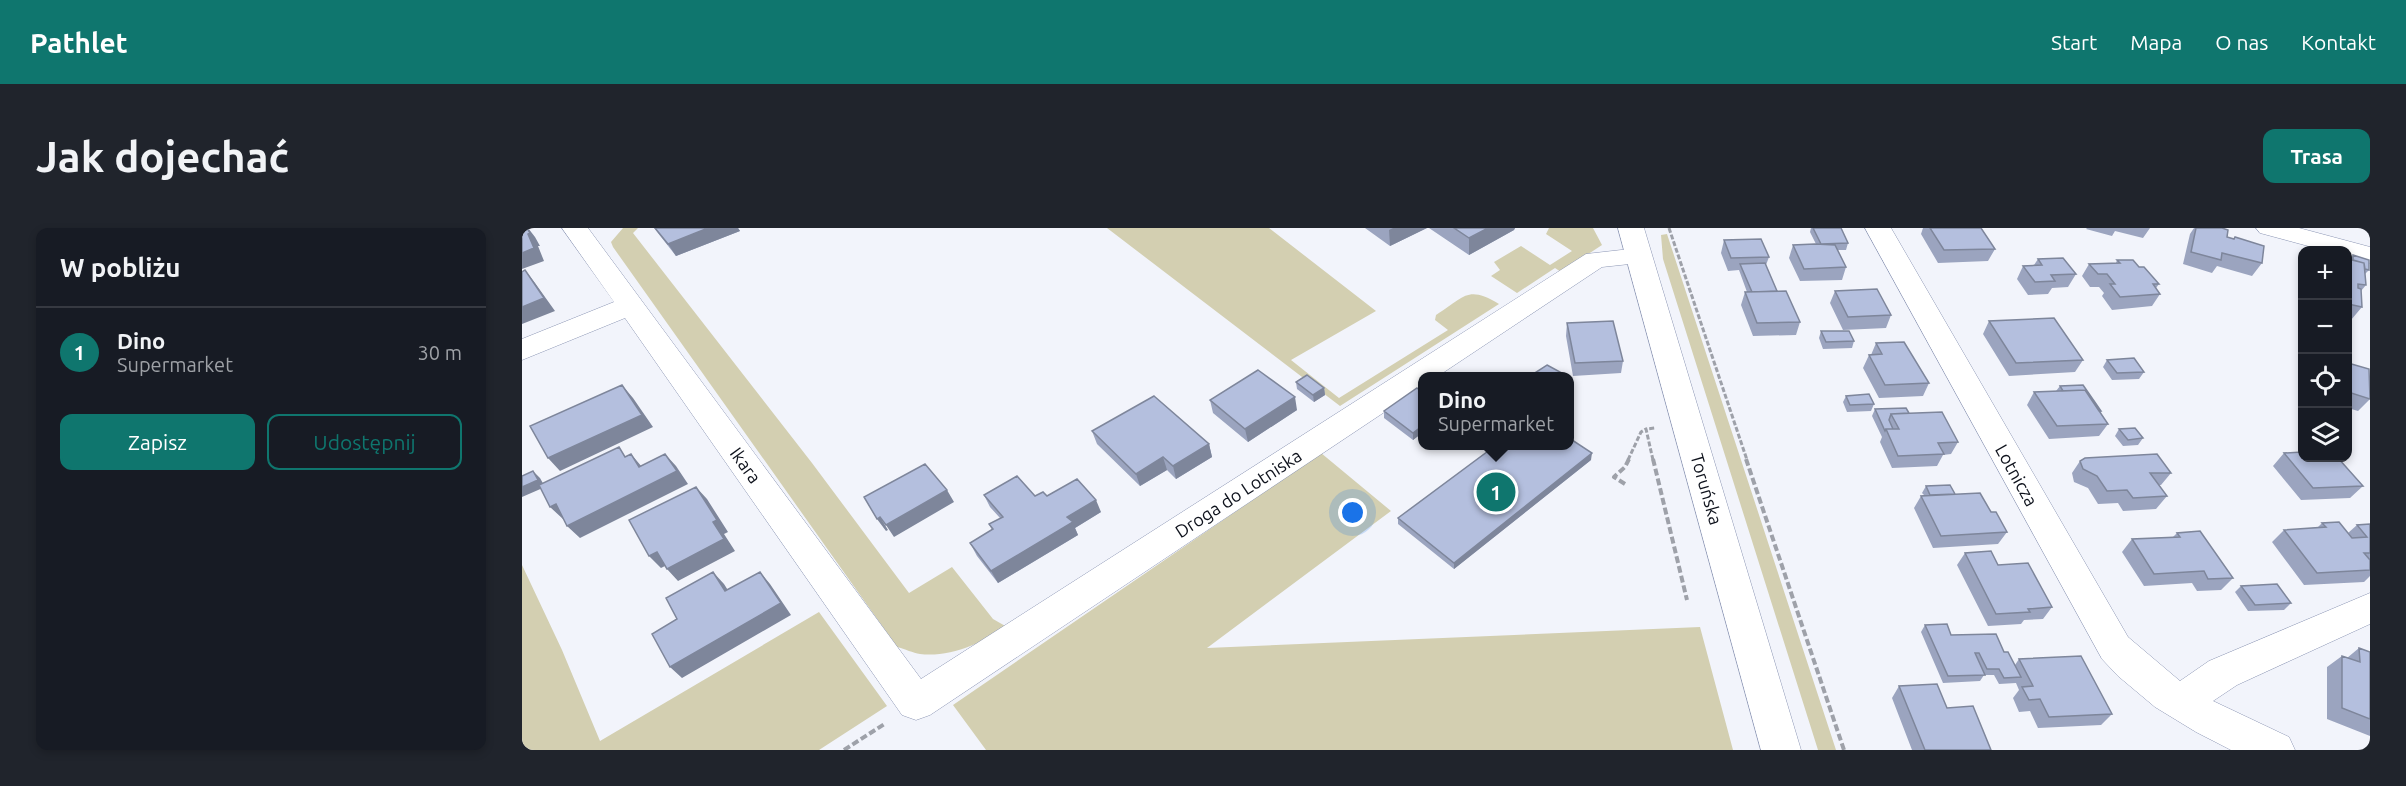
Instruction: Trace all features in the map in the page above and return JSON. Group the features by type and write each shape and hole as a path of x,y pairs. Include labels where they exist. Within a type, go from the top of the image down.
{"street":[{"name":"Lotnicza","path":"1878,228 2115,648 2135,669 2181,702 2237,735 2275,750"},
{"path":"2269,228 2370,255"},
{"name":"Ikara","path":"582,230 632,305 916,703"},
{"name":"Droga do Lotniska","path":"1423,372 1595,260 1635,242"},
{"name":"Toruńska","path":"1635,242 1781,750"},
{"path":"522,350 632,305"},
{"name":"Droga do Lotniska","path":"916,703 1418,375"},
{"path":"2181,702 2223,673 2370,608"}],"path":[{"path":"1669,228 1844,750"},
{"path":"1624,484 1614,477 1624,467 1641,432 1658,428"},
{"path":"1646,429 1687,600"},
{"path":"844,750 916,703"}],"shaded area":[{"path":"623,228 638,228 633,233 812,463 909,593 952,567 993,619 1007,627 966,648 943,654 920,654 897,647 613,247 611,242"},
{"path":"1107,228 1269,228 1376,311 1291,360 1339,398 1448,330 1435,320 1436,315 1460,299 1473,294 1499,304 1340,406"},
{"path":"1549,228 1593,228 1602,245 1561,272 1555,268 1517,293 1491,276 1500,270 1494,262 1521,246 1550,265 1572,251 1546,234"},
{"path":"1667,234 1836,750 1818,750 1663,259 1661,235"},
{"path":"1321,453 1391,511 1207,648 1700,627 1733,750 986,750 953,705"},
{"path":"522,565 562,650 600,741 819,612 887,706 819,750 522,750"}],"building":[{"path":"522,228 527,228 530,233 528,234 534,248 522,253"},
{"path":"655,228 708,228 668,244"},
{"path":"1454,228 1488,228 1469,238"},
{"path":"1813,228 1841,228 1848,243 1821,244"},
{"path":"1930,228 1981,228 1995,249 1944,250"},
{"path":"2196,228 2222,228 2228,230 2227,237 2234,239 2235,237 2264,246 2262,263 2222,253 2221,260 2191,252"},
{"path":"1761,239 1769,257 1731,258 1724,240"},
{"path":"1793,245 1835,245 1846,267 1804,269"},
{"path":"2353,255 2369,260 2369,270 2365,269 2364,263 2353,260"},
{"path":"2063,258 2076,274 2051,275 2055,281 2035,282 2023,266 2042,265 2038,259"},
{"path":"2117,260 2133,260 2139,267 2144,267 2159,284 2153,284 2160,294 2120,297 2110,284 2115,284 2107,274 2098,274 2089,264 2120,263"},
{"path":"2352,260 2364,263 2366,285 2358,284 2358,288 2361,289 2362,307 2352,305"},
{"path":"1765,263 1777,291 1752,292 1740,264"},
{"path":"525,270 544,298 522,307 522,272"},
{"path":"1877,289 1891,315 1848,317 1835,291"},
{"path":"1786,291 1800,322 1757,323 1745,292"},
{"path":"2054,318 2083,360 2016,363 1989,321"},
{"path":"1613,321 1623,361 1575,363 1567,323"},
{"path":"1821,331 1849,331 1854,341 1826,342"},
{"path":"1904,342 1929,383 1885,385 1869,355 1882,354 1876,343"},
{"path":"2134,358 2144,372 2117,373 2107,360"},
{"path":"2352,364 2369,369 2370,399 2352,393"},
{"path":"1547,365 1560,372 1536,372"},
{"path":"1258,370 1295,397 1245,429 1210,400"},
{"path":"1307,375 1324,388 1313,395 1296,382"},
{"path":"622,385 642,415 548,458 530,426"},
{"path":"2083,385 2101,411 2085,390 2063,391 2060,386"},
{"path":"1418,389 1418,429 1413,433 1384,411"},
{"path":"2085,390 2108,424 2057,426 2034,392"},
{"path":"1869,394 1874,404 1850,405 1846,396"},
{"path":"1154,396 1209,444 1173,466 1163,457 1136,474 1092,431"},
{"path":"1906,408 1909,413 1891,414 1889,420 1893,429 1885,431 1875,409"},
{"path":"1942,412 1958,442 1938,443 1944,454 1898,456 1886,429 1899,429 1891,414"},
{"path":"2135,428 2143,438 2128,440 2119,429"},
{"path":"1574,441 1592,453 1454,563 1398,518 1490,450 1574,450"},
{"path":"619,447 625,457 631,454 639,467 665,454 677,471 567,526 556,504 550,507 539,485"},
{"path":"2298,452 2298,462 2342,462 2363,486 2313,488 2284,453"},
{"path":"2157,454 2171,473 2150,473 2167,496 2133,498 2127,490 2107,491 2097,476 2083,469 2080,461 2085,458"},
{"path":"925,464 947,490 886,525 880,517 877,519 864,497"},
{"path":"533,471 538,480 522,487 522,476"},
{"path":"1017,476 1035,496 1043,492 1047,496 1077,479 1096,500 1067,517 1073,522 991,571 970,543 993,529 989,524 1003,517 984,495"},
{"path":"1950,485 1955,494 1930,495 1926,486"},
{"path":"696,487 717,520 713,522 724,539 667,569 657,552 649,556 629,520"},
{"path":"1980,493 1991,512 1996,512 2007,532 1941,536 1921,496"},
{"path":"2339,522 2352,538 2367,537 2357,525 2370,524 2370,553 2364,553 2370,560 2370,570 2317,573 2284,530 2326,527 2322,523"},
{"path":"2200,531 2233,578 2208,579 2204,571 2154,574 2132,539 2180,537 2177,533"},
{"path":"1991,551 1998,565 2028,563 2052,607 2028,609 2030,612 1996,614 1965,553"},
{"path":"713,572 725,591 760,572 781,603 670,667 652,634 677,619 666,598"},
{"path":"2277,584 2291,603 2255,605 2241,586"},
{"path":"1947,624 1951,635 1996,634 2004,652 2008,652 2021,677 2004,678 1999,669 1987,669 1979,653 1975,653 1985,675 1948,676 1925,625"},
{"path":"2359,648 2370,652 2370,719 2342,708 2342,656 2360,662"},
{"path":"2081,656 2112,714 2049,717 2040,699 2029,700 2022,687 2033,686 2019,659"},
{"path":"1937,684 1947,708 1973,706 1991,750 1925,750 1899,686"}],"place":[{"name":"Dino","path":"1496,492"}]}
